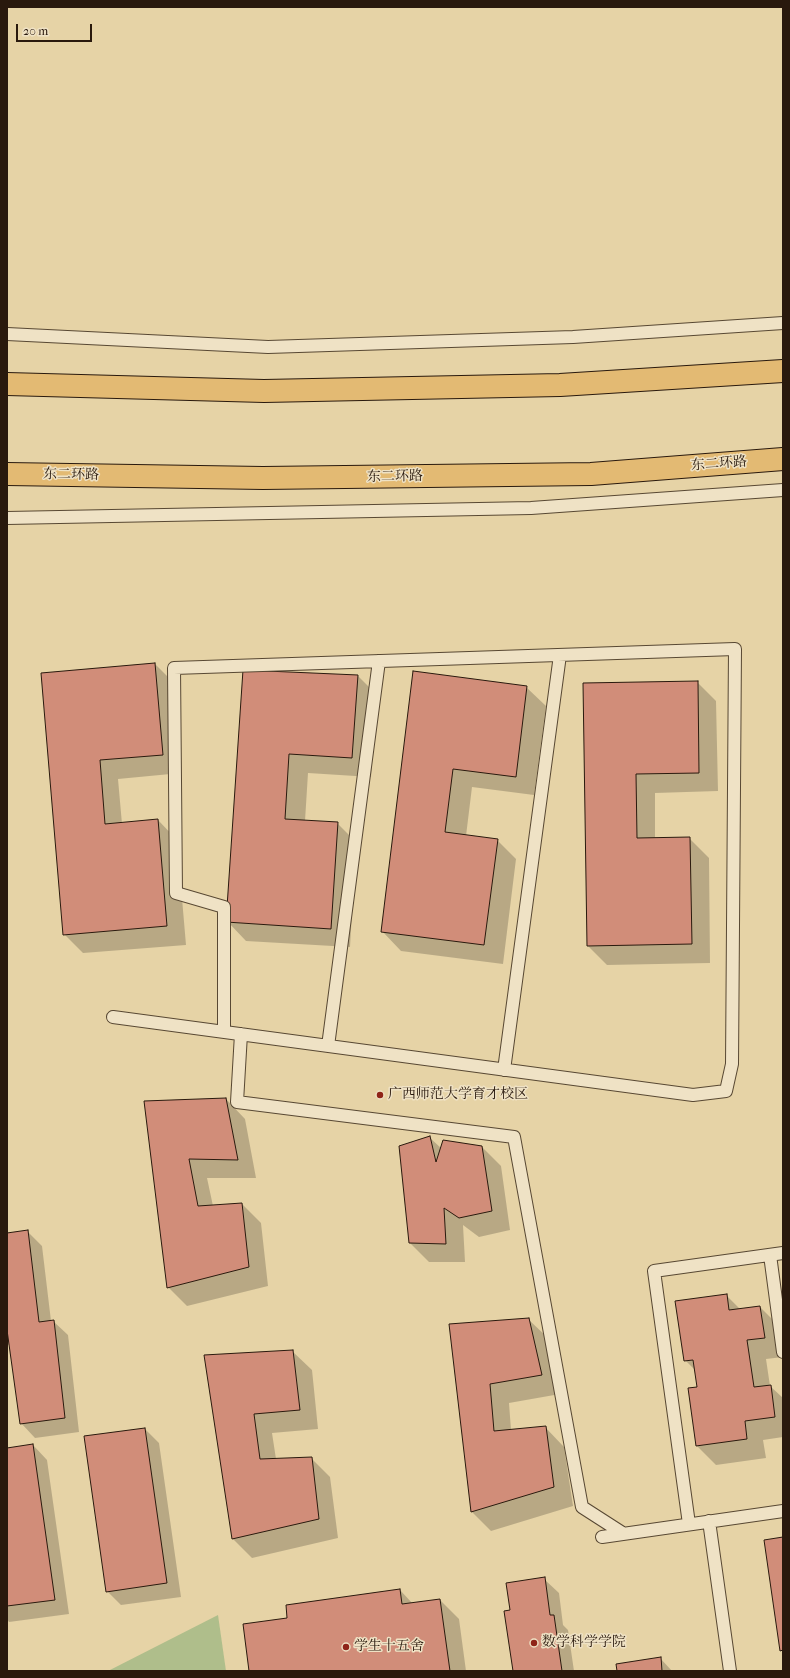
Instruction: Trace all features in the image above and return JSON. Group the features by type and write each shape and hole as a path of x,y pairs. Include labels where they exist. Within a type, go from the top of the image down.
{"main road":[{"path":"7,384 272,391 560,386 783,371"},
{"name":"东二环路","path":"7,474 263,478 591,474 783,459"}],"lane":[{"path":"7,334 268,346 573,337 783,323"},
{"path":"7,518 531,508 783,490"},
{"path":"112,1017 693,1095 726,1091 732,1064 735,649 174,668 176,893 224,907 224,1032"},
{"path":"504,1070 560,655"},
{"path":"328,1046 379,661"},
{"path":"241,1034 237,1102 514,1138 582,1507 624,1534"},
{"path":"689,1524 654,1271 783,1253"},
{"path":"770,1255 783,1352"},
{"path":"602,1536 783,1511"},
{"path":"709,1521 730,1671"}],"green space":[{"path":"218,1615 226,1671 108,1671"}],"building":[{"path":"155,663 163,755 100,760 105,824 158,819 167,926 63,935 41,673"},
{"path":"243,670 358,675 352,758 289,754 285,819 338,822 331,929 226,922"},
{"path":"413,671 527,686 516,777 453,769 445,832 498,839 484,945 381,932"},
{"path":"698,681 699,773 636,774 637,838 690,837 692,944 587,946 583,683"},
{"path":"226,1098 238,1160 189,1159 198,1206 242,1203 249,1267 167,1288 144,1101"},
{"path":"430,1136 436,1162 443,1140 482,1146 492,1211 459,1218 444,1208 446,1244 409,1243 399,1146"},
{"path":"28,1230 39,1322 54,1320 65,1418 20,1424 7,1330 7,1233"},
{"path":"727,1294 729,1310 760,1306 765,1338 747,1340 754,1387 771,1385 775,1417 745,1421 747,1439 696,1446 688,1388 697,1387 693,1360 684,1361 675,1301"},
{"path":"529,1318 542,1375 490,1384 494,1431 546,1426 554,1487 471,1512 449,1324"},
{"path":"293,1350 300,1410 254,1414 260,1459 312,1457 319,1519 232,1539 204,1355"},
{"path":"145,1428 167,1583 106,1592 84,1436"},
{"path":"33,1444 55,1600 7,1606 7,1448"},
{"path":"783,1537 783,1650 780,1651 764,1540"},
{"name":"数学科学学院","path":"545,1577 550,1615 554,1615 562,1671 513,1671 504,1611 510,1610 506,1583"},
{"name":"学生十五舍","path":"400,1589 402,1604 440,1599 450,1671 249,1671 243,1624 287,1618 286,1605"},
{"path":"661,1657 662,1671 617,1671 616,1664"}],"place":[{"name":"广西师范大学育才校区","path":"380,1095"},
{"name":"数学科学学院","path":"534,1643"},
{"name":"学生十五舍","path":"346,1647"}]}
